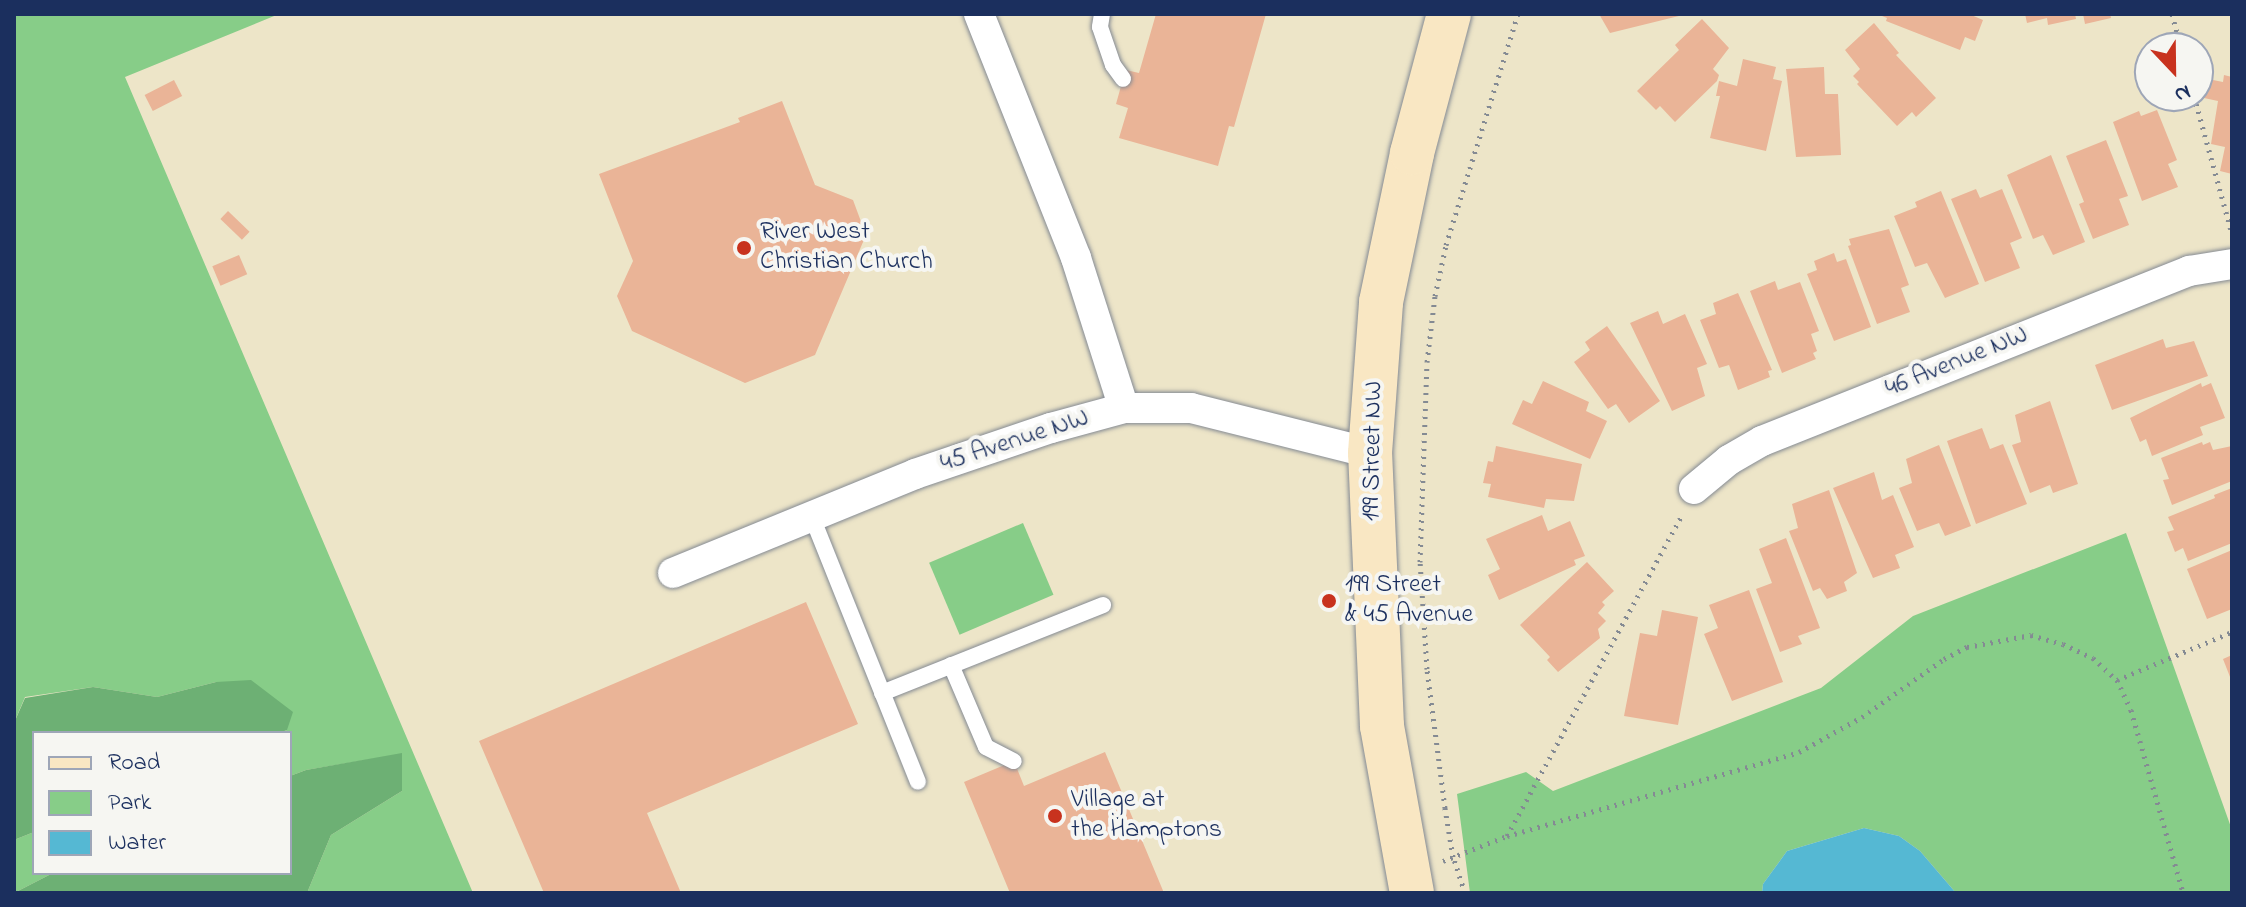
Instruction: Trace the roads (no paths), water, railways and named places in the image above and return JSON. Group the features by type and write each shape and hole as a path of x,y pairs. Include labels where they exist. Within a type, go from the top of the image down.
{"main road":[{"name":"199 Street NW","path":"1410,884 1382,726 1370,453 1381,302 1412,153 1449,14"}],"street":[{"path":"979,14 1076,258 1124,408"},
{"name":"46 Avenue NW","path":"1694,489 1729,460 1762,441 2189,271 2232,264"},
{"name":"45 Avenue NW","path":"673,573 988,448 1124,408 1191,408 1370,453"}],"lane":[{"path":"1102,14 1100,27 1113,65 1123,79"},
{"path":"812,517 918,782"},
{"path":"882,693 1103,605"},
{"path":"951,665 986,747 1014,761"}],"water":[{"path":"1864,828 1899,836 1920,851 1956,893 1762,893 1763,884 1787,851"}],"place":[{"name":"River West Christian Church","path":"744,248"},
{"name":"199 Street & 45 Avenue","path":"1329,601"},
{"name":"Village at the Hamptons","path":"1055,816"}]}
